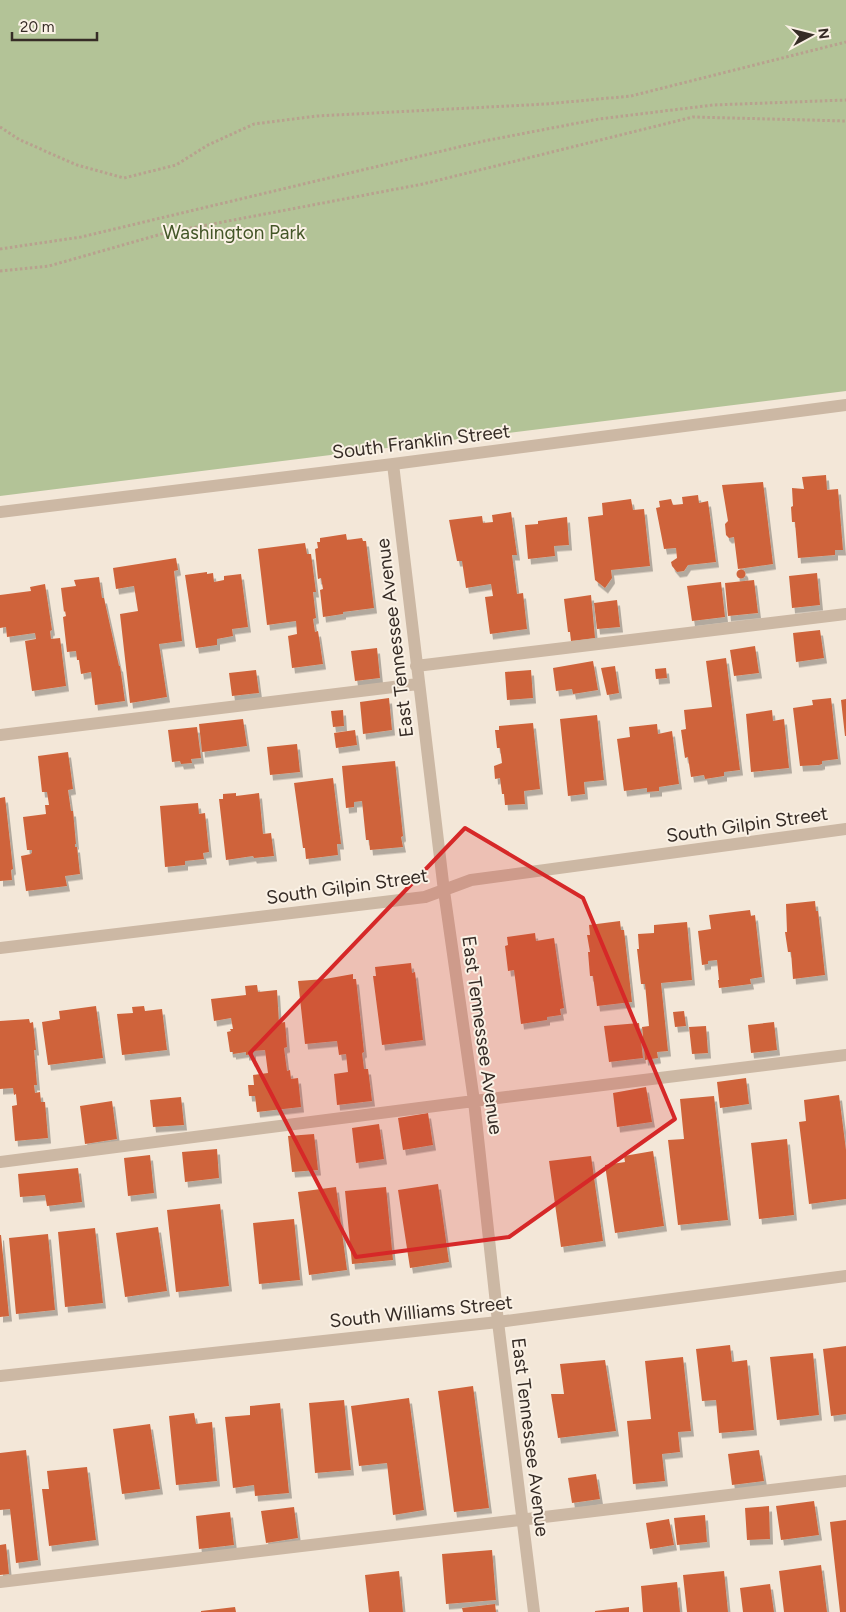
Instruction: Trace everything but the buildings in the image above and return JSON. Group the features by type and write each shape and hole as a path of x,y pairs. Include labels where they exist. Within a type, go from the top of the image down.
{"street":[{"name":"South Franklin Street","path":"0,512 393,464 846,405"},
{"name":"East Tennessee Avenue","path":"393,464 444,891 474,1101 498,1322 534,1612"},
{"path":"416,666 846,614"},
{"path":"0,735 418,684"},
{"name":"South Gilpin Street","path":"0,948 425,897 471,880 846,829"},
{"path":"0,1162 846,1055"},
{"name":"South Williams Street","path":"0,1376 498,1322 846,1276"},
{"path":"0,1582 846,1481"}],"path":[{"path":"0,127 20,140 77,165 124,178 176,165 208,145 254,124 317,116 536,105 632,96 846,42"},
{"path":"0,249 80,237 484,141 599,119 713,105 846,100"},
{"path":"0,271 49,266 165,233 423,184 693,118 846,121"}],"highlighted area":[{"path":"465,828 583,898 675,1119 509,1237 356,1257 250,1053"}],"green space":[{"name":"Washington Park","path":"0,0 846,0 846,391 0,496"}]}
